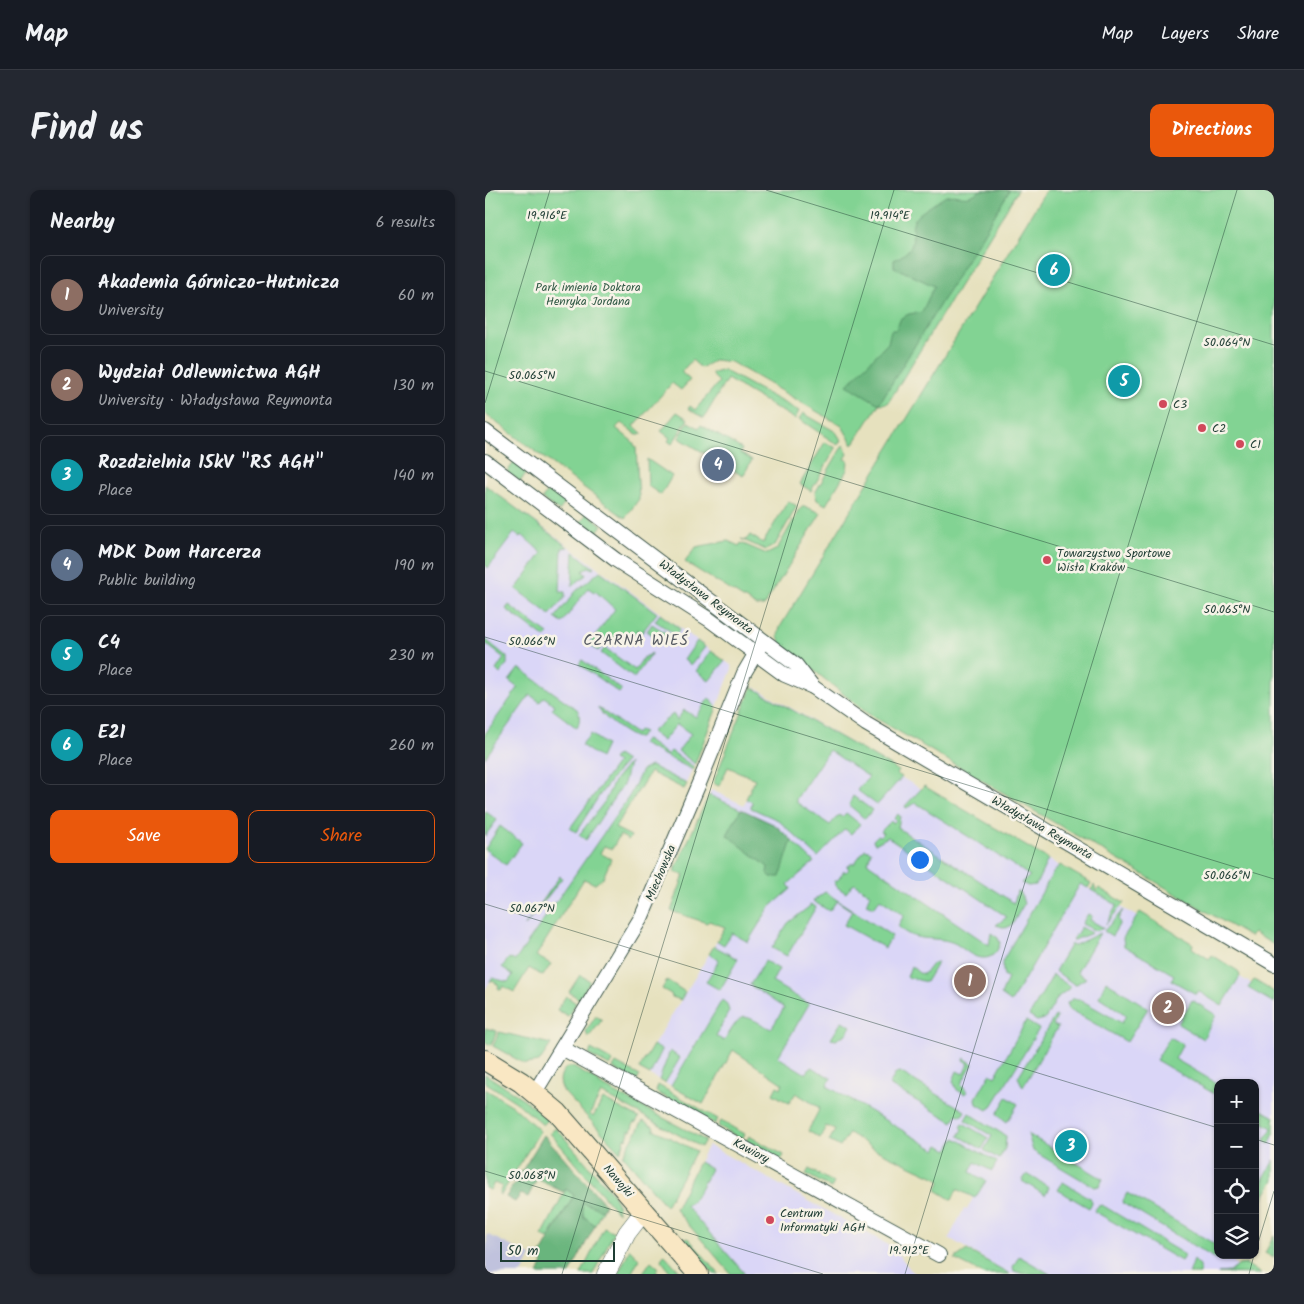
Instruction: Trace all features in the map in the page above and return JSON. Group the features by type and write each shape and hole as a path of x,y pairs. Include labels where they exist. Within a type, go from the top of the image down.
{"main road":[{"name":"Nawojki","path":"485,1060 535,1092 568,1124 697,1274"}],"street":[{"name":"Władysława Reymonta","path":"485,431 796,666 813,687"},
{"name":"Władysława Reymonta","path":"485,462 603,550 702,614 785,675 813,687 866,724 1274,964"},
{"path":"603,550 617,530"},
{"name":"Miechowska","path":"535,1092 642,916 706,767 743,673 763,641"},
{"name":"Kawiory","path":"562,1048 939,1255"},
{"path":"607,1274 627,1233 643,1211"}],"shaded area":[{"path":"485,485 732,666 732,669 684,789 650,772 522,978 503,983 492,978 485,990"},
{"path":"755,687 899,771 897,775 921,789 924,786 1048,859 1082,880 1088,888 1274,997 1274,1171 1259,1196 1259,1079 1214,1079 1214,1259 1232,1259 1238,1268 1247,1274 1010,1274 949,1238 964,1209 967,1210 973,1198 935,1176 876,1150 851,1126 814,1105 733,1050 703,1104 639,1069 725,928 724,888 680,874 711,790 744,805 755,779"},
{"path":"708,1145 894,1248 912,1272 916,1274 739,1274 678,1202"},
{"path":"487,1234 531,1256 522,1274 485,1274"}],"green space":[{"name":"Park imienia Doktora Henryka Jordana","path":"485,190 1018,190 888,403 879,404 853,445 842,426 731,362 715,360 701,368 692,360 681,372 690,380 681,390 672,383 634,426 643,434 636,434 621,423 616,428 633,442 636,448 639,499 625,518 485,414"},
{"path":"981,190 1010,190 879,404 847,385 888,343 891,330 896,330 901,318 909,314 922,312 934,286 894,267 894,260 910,248 914,221 918,215 947,196 971,196"},
{"name":"Towarzystwo Sportowe Wisła Kraków","path":"1046,190 1274,190 1274,945 1254,933 1250,937 867,713 781,644 778,636 780,627"},
{"path":"723,370 799,411 795,419 727,379 704,418 688,409 690,406 695,410 719,382 711,374"},
{"path":"677,412 688,419 672,444 668,441 670,438 661,431"},
{"path":"803,413 836,432 841,440 838,445 799,419"},
{"path":"688,422 699,428 701,425 742,449 740,453 752,460 743,476 679,438"},
{"path":"825,442 836,448 811,491 800,484"},
{"path":"843,445 848,454 845,459 848,461 847,470 826,505 817,500 815,493"},
{"path":"647,459 672,476 661,495 648,486"},
{"path":"516,460 528,470 520,482 507,472"},
{"path":"485,485 568,547 562,548 560,592 565,592 565,597 550,615 516,589 542,553 522,535 520,537 514,533 488,568 485,565"},
{"path":"551,486 568,499 559,511 542,499"},
{"path":"788,501 797,506 775,545 766,550 741,539 746,540 750,535 763,543"},
{"path":"804,506 821,513 764,606 756,606 685,562 696,547 728,541 739,546 741,543 767,554 777,549 800,509"},
{"path":"587,513 602,525 593,537 578,526"},
{"path":"574,552 594,568 588,567 583,571 586,575 572,586"},
{"path":"600,571 657,613 640,635 638,629 632,638 625,635 622,639 617,636 609,640 600,638 597,642 602,646 598,651 589,644 615,609 595,591 588,588 562,623 555,618 576,591"},
{"path":"509,605 548,634 545,638 506,609"},
{"path":"660,614 680,629 676,635 655,621"},
{"path":"652,624 674,638 668,646 647,631"},
{"path":"485,639 507,657 507,664 500,674 496,670 504,658 485,643"},
{"path":"697,641 705,647 691,665 684,660"},
{"path":"605,648 635,670 643,658 652,653 634,678 601,653"},
{"path":"711,651 725,661 709,681 696,671"},
{"path":"582,660 622,690 619,693 579,664"},
{"path":"519,668 578,710 578,726 577,728 552,709 555,705 544,697 540,702 530,695 485,758 485,734 518,688 509,681"},
{"path":"752,687 899,771 897,774 902,777 877,805 857,790 869,777 829,750 796,799 796,802 830,825 839,815 842,817 846,813 860,824 851,834 845,829 818,857 778,820 751,808 752,802 746,799 755,779 728,767 719,786 713,783"},
{"path":"709,698 717,707 695,764 678,751 691,734 677,724 663,741 651,732 673,714 677,720 684,710 696,717"},
{"path":"598,708 636,734 639,730 644,732 639,738 630,735 610,721"},
{"path":"591,734 606,745 600,758 581,745"},
{"path":"645,739 667,755 671,751 694,767 693,770 642,744"},
{"path":"617,755 626,761 601,793 576,832 570,828 617,763 613,760"},
{"path":"629,763 624,783 586,840 579,835 605,801 614,781"},
{"path":"651,766 687,784 684,789 650,772 615,828 631,836 629,840 620,835 612,849 604,846 600,853 611,859 603,878 595,884 584,879 536,956 551,964 543,976 529,968 514,992 503,986 501,990 498,988 499,985 492,981 490,982 492,978 508,982 513,975 502,967 509,958 515,961 630,795 642,770"},
{"path":"924,786 1048,859 1036,885 1028,886 1021,883 1030,876 916,803 906,808 905,806"},
{"path":"709,795 775,825 814,862 788,884 791,889 769,908 748,942 732,933 724,945 717,941 725,927 671,911 684,875 674,872"},
{"path":"853,796 872,810 865,819 849,805"},
{"path":"741,809 775,825 792,840 780,877 771,877 767,873 768,867 727,835"},
{"path":"485,811 497,820 485,836"},
{"path":"898,814 900,816 898,828 1014,903 1017,891 1021,893 1024,904 1012,925 1006,928 996,925 1007,917 888,837 875,844 873,840 883,833 881,831 891,821 893,823 896,820 894,818"},
{"path":"500,826 522,843 506,865 485,849"},
{"path":"865,849 871,851 868,863 989,945 991,933 998,938 1000,943 996,951 990,957 980,958 948,941 911,935 898,926 904,915 880,899 874,907 866,904 870,894 854,883 846,893 837,887 834,881 838,880 844,871 846,872 849,869 847,867 852,863 854,864"},
{"path":"1060,865 1091,883 1088,888 1080,884 1011,1002 1001,995 1008,978 1004,977 1002,962 1053,873"},
{"path":"560,876 562,878 525,926"},
{"path":"1094,885 1096,891 1099,888 1124,903 1106,924 1117,905 1091,890"},
{"path":"825,892 892,936 885,948 844,925 852,911 837,901 829,911 813,901"},
{"path":"810,904 816,907 787,956 772,948 788,923 810,906"},
{"path":"1123,910 1118,919 1120,923 1112,936 1104,931"},
{"path":"1140,912 1193,944 1192,948 1209,959 1212,955 1238,971 1240,976 1222,1006 1198,991 1196,994 1171,980 1174,975 1124,946 1123,938"},
{"path":"1088,914 1092,916 1090,920 1104,928 1096,931 1082,924"},
{"path":"1081,927 1092,933 1072,941"},
{"path":"1100,933 1077,972 1086,978 1075,985 1055,971 1071,944 1073,946"},
{"path":"714,946 738,959 720,990 706,982 719,960 709,954"},
{"path":"765,961 779,969 772,982 809,1004 778,1057 806,1074 811,1067 831,1078 827,1086 936,1150 939,1145 948,1150 955,1138 997,1162 992,1171 975,1162 970,1172 986,1181 975,1198 957,1189 952,1200 936,1190 941,1180 876,1150 849,1133 840,1147 829,1141 835,1130 826,1126 820,1138 808,1131 820,1108 796,1093 789,1103 773,1094 777,1086 781,1088 783,1084 733,1050 703,1104 671,1086 722,1000 727,1004 729,1011 716,1036 724,1041 740,1019 744,1017 771,1029 784,1008 750,985"},
{"path":"938,962 926,982 907,977 911,966 919,973 924,974 933,963"},
{"path":"580,975 590,981 579,999 569,992"},
{"path":"1053,975 1071,987 1058,997 1045,1019 1037,1021 1029,1016"},
{"path":"667,980 685,992 681,1000 672,997 671,994 662,989"},
{"path":"1254,980 1274,992 1274,1003 1248,988"},
{"path":"1106,981 1148,1008 1127,1042 1069,1009 1067,1003 1072,999 1079,999 1122,1023 1126,1015 1099,997"},
{"path":"566,996 576,1003 568,1016 557,1010"},
{"path":"1192,1000 1216,1015 1203,1039 1178,1024"},
{"path":"596,1016 602,1020 588,1038 586,1031"},
{"path":"1055,1016 1057,1017 1053,1025 1058,1027 1023,1087 1018,1077"},
{"path":"842,1021 851,1026 847,1033 836,1040 831,1039"},
{"path":"1026,1021 1039,1029 991,1108 987,1110 977,1104 976,1098 990,1074 995,1077"},
{"path":"485,1028 497,1031 491,1045 485,1042"},
{"path":"499,1032 551,1044 539,1062 525,1064 493,1046"},
{"path":"1170,1037 1183,1044 1175,1059 1214,1082 1214,1094 1156,1060"},
{"path":"653,1045 662,1050 650,1075 639,1069"},
{"path":"591,1049 613,1061 610,1066 589,1055"},
{"path":"670,1051 680,1058 665,1083 659,1080"},
{"path":"964,1058 973,1064 961,1084 968,1092 965,1094 957,1090 953,1081 957,1071 963,1074 969,1064 963,1060"},
{"path":"616,1063 640,1076 636,1081 613,1068"},
{"path":"567,1067 573,1067 599,1082 599,1084 705,1140 701,1147 601,1093 590,1114 593,1117 603,1099 639,1118 636,1123 634,1122 631,1131 629,1130 627,1139 625,1138 623,1141 620,1152 564,1092 560,1079"},
{"path":"900,1072 965,1111 962,1116 957,1114 953,1122 889,1085 896,1073"},
{"path":"485,1074 525,1100 548,1120 543,1125 516,1102 485,1082"},
{"path":"658,1085 718,1119 715,1124 656,1092"},
{"path":"485,1089 513,1106 540,1131 501,1195 499,1194 502,1186 494,1183 490,1190 485,1188"},
{"path":"1007,1097 1018,1104 1007,1122 997,1114"},
{"path":"1259,1108 1274,1117 1274,1133 1270,1143 1265,1140 1272,1128 1259,1120"},
{"path":"969,1113 1006,1136 1005,1148 999,1159 984,1150 992,1136 965,1120"},
{"path":"643,1121 654,1127 653,1129 696,1151 666,1206 623,1155"},
{"path":"721,1121 745,1134 742,1139 718,1126"},
{"path":"963,1123 988,1138 982,1149 959,1136 963,1129 961,1127"},
{"path":"556,1128 613,1194 617,1203 618,1213 550,1133"},
{"path":"1028,1134 1103,1179 1099,1186 1094,1187 1033,1151"},
{"path":"544,1135 605,1204 602,1210 582,1202 583,1216 595,1225 570,1274 538,1274 543,1262 538,1259 574,1195 566,1189 563,1192 537,1179 528,1197 521,1194 515,1202 506,1197"},
{"path":"749,1136 784,1155 781,1160 746,1141"},
{"path":"1274,1160 1274,1180 1259,1205 1259,1187"},
{"path":"699,1162 711,1169 695,1198 686,1206 745,1274 731,1274 675,1209"},
{"path":"809,1169 834,1183 831,1188 806,1174"},
{"path":"1027,1174 1049,1187 1045,1195 1022,1181"},
{"path":"1063,1182 1091,1199 1092,1203 1089,1208 1058,1190"},
{"path":"566,1189 574,1195 548,1239 542,1236"},
{"path":"1127,1193 1214,1244 1214,1258 1124,1204 1123,1201"},
{"path":"582,1202 602,1210 595,1225 583,1216"},
{"path":"1102,1205 1185,1255 1181,1261 1094,1211 1098,1206"},
{"path":"604,1227 614,1232 593,1274 581,1274"},
{"path":"1274,1236 1274,1258 1265,1253"},
{"path":"686,1238 689,1239 719,1274 714,1274 684,1240"},
{"path":"630,1249 639,1259 631,1274 618,1274"},
{"path":"967,1250 1010,1274 984,1274 954,1259"},
{"path":"664,1254 682,1274 672,1274 661,1260"},
{"path":"1019,1256 1050,1274 1024,1274 1014,1271 1013,1267"},
{"path":"1194,1260 1200,1266 1200,1274 1189,1274"},
{"path":"651,1261 659,1268 656,1271 658,1274 642,1274"},
{"path":"1246,1264 1261,1274 1218,1273 1230,1272 1239,1265"}],"place":[{"name":"E21","path":"1054,270"},
{"name":"C4","path":"1124,381"},
{"name":"C3","path":"1163,404"},
{"name":"C2","path":"1202,428"},
{"name":"C1","path":"1240,444"},
{"name":"MDK Dom Harcerza","path":"718,465"},
{"name":"Towarzystwo Sportowe Wisła Kraków","path":"1047,560"},
{"name":"Akademia Górniczo-Hutnicza","path":"970,981"},
{"name":"Wydział Odlewnictwa AGH","path":"1168,1008"},
{"name":"Rozdzielnia 15kV \"RS AGH\"","path":"1071,1146"},
{"name":"Centrum Informatyki AGH","path":"770,1220"}],"district":[{"name":"CZARNA WIEŚ","path":"636,641"}]}
